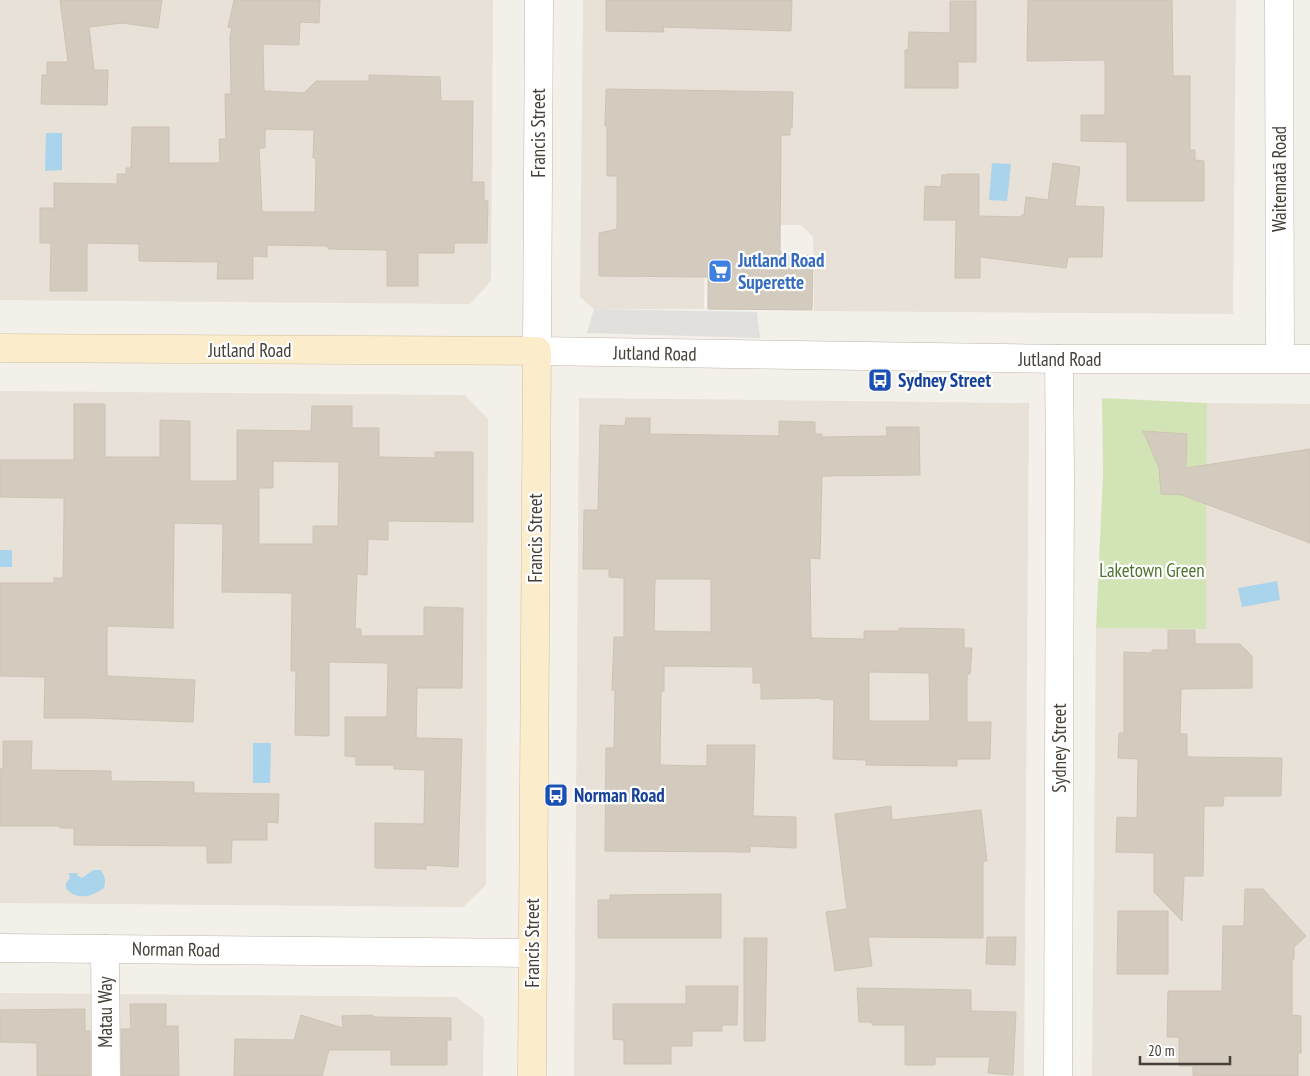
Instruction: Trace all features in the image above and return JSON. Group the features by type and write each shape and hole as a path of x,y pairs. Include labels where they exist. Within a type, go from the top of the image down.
{"street":[{"name":"Francis Street","path":"532,1076 539,0"},
{"name":"Waitematā Road","path":"1279,0 1280,358"},
{"name":"Jutland Road","path":"0,348 537,352 1059,359 1310,359"},
{"name":"Sydney Street","path":"1058,1076 1059,359"},
{"name":"Norman Road","path":"0,948 532,953"},
{"name":"Matau Way","path":"105,949 106,1076"}],"shaded area":[{"path":"0,0 493,0 491,281 470,304 0,300"},
{"path":"583,0 1236,0 1233,314 814,311 813,237 801,225 705,225 704,309 594,309 580,297"},
{"path":"594,309 757,312 760,338 587,333"},
{"path":"0,391 465,395 488,419 486,885 463,907 0,903"},
{"path":"579,398 1029,403 1024,1076 574,1076"},
{"path":"1207,403 1310,404 1310,1076 1092,1076 1096,628 1206,629"},
{"path":"0,993 456,997 484,1018 483,1076 0,1076"}],"green space":[{"name":"Laketown Green","path":"1102,398 1207,403 1206,629 1096,628 1103,474"}],"water":[{"path":"46,133 62,133 62,170 45,171"},
{"path":"992,163 1011,164 1007,201 989,200"},
{"path":"0,550 12,550 12,567 0,567"},
{"path":"1277,581 1280,600 1242,607 1238,588"},
{"path":"253,743 271,743 270,783 253,783"},
{"path":"93,870 101,870 105,881 104,888 89,895 79,896 74,895 66,888 66,883 70,878 69,873 77,873 82,878"}],"building":[{"path":"60,0 162,0 158,28 122,23 89,27 94,70 108,70 107,105 41,104 42,75 47,75 47,62 68,62"},
{"path":"234,0 320,0 319,23 300,22 299,45 263,44 264,91 304,93 316,81 369,81 369,75 440,77 441,101 473,101 472,182 484,182 484,201 488,201 487,243 454,243 454,253 418,253 418,286 387,286 387,250 328,249 328,246 267,245 267,257 253,256 253,279 217,279 218,262 139,261 139,244 87,243 87,291 50,291 51,243 40,243 40,208 54,208 54,183 117,184 117,174 126,174 126,168 131,168 132,127 169,127 169,163 220,163 219,139 226,139 225,94 231,94 230,36 232,28 228,27","holes":["265,129 314,130 313,158 316,158 315,212 262,212 259,148 265,148"]},
{"path":"606,0 792,0 791,31 663,27 664,32 606,31"},
{"path":"1028,0 1172,0 1173,76 1190,76 1190,150 1195,150 1195,160 1204,161 1204,201 1127,201 1127,142 1081,141 1081,115 1105,115 1105,60 1027,61"},
{"path":"950,1 976,1 976,62 958,62 958,88 905,88 905,50 908,50 909,32 950,33"},
{"path":"606,89 793,92 792,128 790,128 790,135 781,135 780,252 786,252 785,255 813,256 812,310 708,309 708,277 599,276 599,233 617,229 617,176 607,176"},
{"path":"1053,163 1080,167 1075,206 1104,207 1102,257 1068,257 1066,268 980,257 980,278 955,278 956,220 924,220 925,186 941,187 942,175 946,174 979,174 979,216 1021,217 1024,215 1026,197 1048,200"},
{"path":"74,404 105,404 105,457 160,457 160,420 190,421 190,481 237,481 237,430 311,431 312,406 352,406 352,428 379,428 379,457 435,458 435,452 473,452 473,522 388,521 388,540 368,539 367,575 357,574 355,629 361,629 361,636 424,636 424,607 463,608 462,688 417,688 416,738 462,739 458,867 426,865 426,869 375,868 375,823 424,824 425,770 394,769 394,765 356,765 356,757 345,756 345,717 387,717 388,663 329,662 329,736 295,735 296,671 291,671 292,593 222,592 223,524 174,523 173,628 107,626 107,676 195,680 193,722 44,718 45,677 0,676 0,583 54,583 54,578 63,578 64,498 0,497 0,460 74,460","holes":["273,461 339,462 338,526 313,526 313,544 259,544 259,488 273,488"]},
{"path":"626,418 650,418 650,434 779,436 779,421 815,422 815,434 822,434 822,437 887,436 886,427 919,427 920,475 822,476 820,559 810,558 811,638 864,639 864,631 899,631 899,628 964,629 964,648 972,648 970,674 967,674 967,722 991,722 990,759 957,759 957,766 866,765 866,760 833,759 834,700 820,698 761,699 761,683 753,683 753,667 664,666 664,691 661,691 660,765 707,766 707,745 755,745 753,816 796,817 796,848 750,846 750,852 605,851 606,748 614,748 615,690 612,690 614,637 624,637 624,578 609,577 609,569 583,569 584,510 598,510 600,425 625,426","holes":["655,579 711,579 711,632 654,631","869,672 929,673 930,721 869,721"]},
{"path":"1143,431 1187,434 1186,468 1310,449 1310,543 1182,495 1161,494 1159,468"},
{"path":"1168,630 1195,630 1195,644 1240,644 1252,656 1252,688 1181,689 1180,734 1187,734 1187,757 1282,758 1281,796 1224,796 1223,806 1204,806 1203,876 1184,876 1182,921 1154,892 1154,853 1116,852 1117,817 1137,818 1138,759 1118,758 1119,733 1124,733 1124,652 1152,653 1152,650 1168,650"},
{"path":"3,741 32,741 31,770 111,771 111,781 194,782 194,793 279,794 278,823 267,822 267,840 232,840 231,863 207,863 207,846 74,845 74,828 60,828 60,826 0,826 0,769 3,769"},
{"path":"891,806 892,820 981,810 987,861 983,861 983,938 868,937 872,966 835,971 826,912 847,909 835,814"},
{"path":"1245,889 1263,889 1306,936 1294,947 1294,959 1292,959 1292,1015 1301,1016 1301,1053 1298,1053 1298,1076 1193,1076 1193,1066 1179,1066 1179,1037 1167,1037 1168,991 1222,991 1223,926 1244,926"},
{"path":"721,894 721,938 598,938 598,900 610,900 610,895"},
{"path":"1118,911 1168,911 1168,974 1117,974"},
{"path":"987,937 1016,937 1015,965 986,964"},
{"path":"744,938 767,938 765,1041 744,1041"},
{"path":"686,986 738,986 737,1025 722,1025 722,1031 692,1031 692,1046 671,1046 671,1064 624,1064 624,1040 613,1039 613,1004 686,1004"},
{"path":"857,988 971,990 971,1011 1016,1012 1013,1075 988,1073 990,1057 935,1057 935,1065 905,1065 905,1025 872,1025 872,1022 859,1022"},
{"path":"130,1004 166,1004 166,1026 178,1026 179,1076 122,1076 121,1029 131,1029"},
{"path":"85,1009 85,1031 90,1031 90,1076 37,1076 37,1043 0,1042 0,1010"},
{"path":"301,1015 343,1028 342,1016 373,1015 373,1017 451,1018 451,1040 447,1040 447,1065 391,1065 391,1050 329,1050 322,1076 234,1076 235,1039 294,1040"}],"place":[{"name":"Jutland Road Superette","path":"720,271"},
{"name":"Sydney Street","path":"880,380"},
{"name":"Norman Road","path":"556,795"}]}
